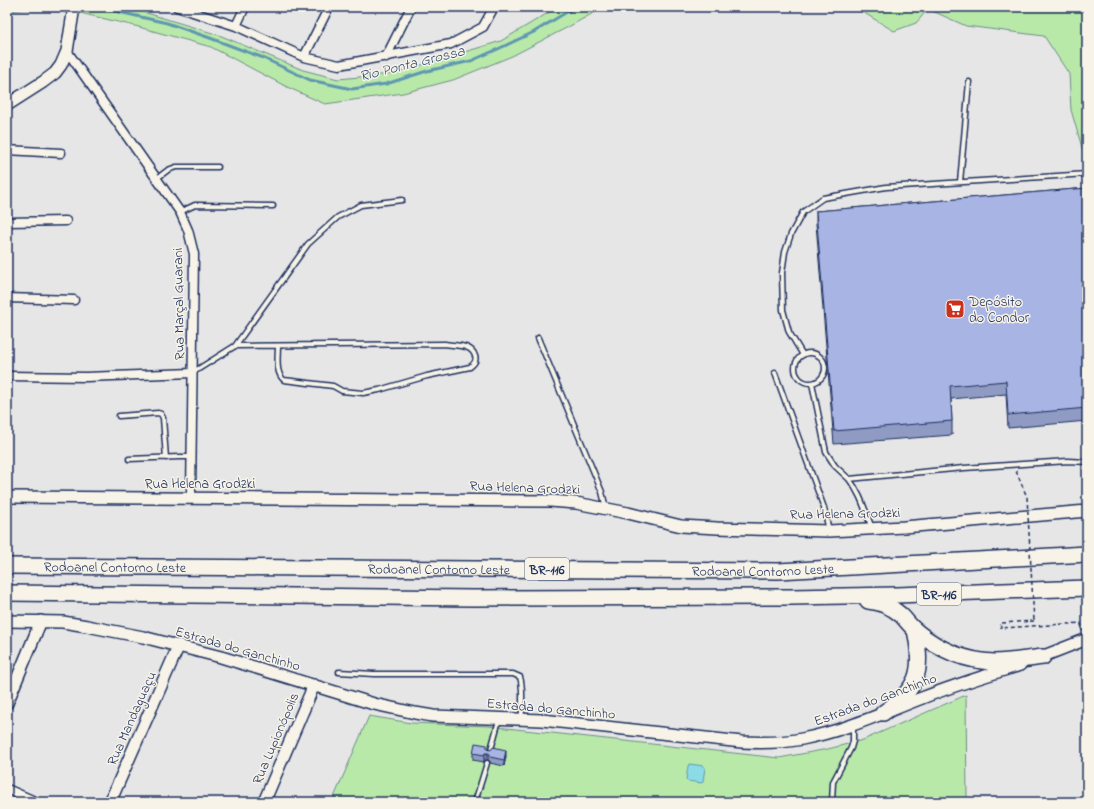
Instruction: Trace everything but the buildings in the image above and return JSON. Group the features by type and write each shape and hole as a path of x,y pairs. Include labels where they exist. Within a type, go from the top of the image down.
{"highway":[{"name":"Rodoanel Contorno Leste","path":"7,566 778,571 1087,554"},
{"name":"Rodoanel Contorno Leste","path":"7,593 473,598 791,597 905,595 1087,588"},
{"path":"791,597 871,601 882,604 901,615 915,630 931,641 946,650 963,657 994,662 1043,657"},
{"path":"882,713 902,698 915,681 919,658 915,630"}],"main road":[{"path":"7,105 43,82 55,73 61,65 67,51 74,7"},
{"name":"Rua Helena Grodzki","path":"7,498 550,501 576,503 628,513 681,526 829,531 955,523 1087,511"},
{"name":"Estrada do Ganchinho","path":"7,621 41,621 112,630 178,645 229,659 374,704 433,716 522,719 578,723 720,740 764,743 783,742 807,738 836,731 936,693 1043,657 1085,640"},
{"path":"7,703 41,621"},
{"name":"Rua Mandaguaçu","path":"110,802 178,645"},
{"name":"Rua Lupionópolis","path":"264,802 314,686"}],"street":[{"path":"177,7 236,26 304,57 340,65 451,44 483,27 494,7"},
{"path":"236,26 245,7"},
{"path":"304,57 329,7"},
{"path":"386,57 411,7"},
{"name":"Rua Marçal Guarani","path":"67,51 180,212 188,230 194,254 191,498"},
{"path":"7,150 61,153"},
{"path":"7,222 66,221"},
{"path":"7,298 74,300"},
{"path":"7,376 86,377 192,373"},
{"path":"7,789 37,802"}],"lane":[{"path":"960,182 969,82"},
{"path":"156,179 168,170 176,167 218,167"},
{"path":"803,355 789,332 783,310 782,273 785,252 791,234 803,212 823,198 886,188 1087,174"},
{"path":"192,373 235,346 308,244 338,217 360,205 402,200"},
{"path":"180,212 195,205 272,206"},
{"path":"538,338 602,492 606,509"},
{"path":"235,346 445,344 467,347 476,357 474,364 470,367 427,376 379,390 363,393 342,391 333,386 284,380 278,373 278,346"},
{"path":"812,354 820,358 823,362 823,375 816,382 802,382 796,375 796,361 803,355 812,354"},
{"path":"775,373 824,508 829,531"},
{"path":"812,383 826,452 835,466 849,479 860,495 872,529"},
{"path":"119,416 161,414 164,418 166,458"},
{"path":"129,459 192,457"},
{"path":"849,479 964,468 1068,461 1087,462"},
{"path":"339,672 374,674 513,674 520,677 523,684 521,707 522,719"},
{"path":"490,753 500,718"},
{"path":"832,802 833,782 851,748 854,725"},
{"path":"475,802 487,763"}],"path":[{"path":"1013,465 1026,497 1034,621 1000,622 1001,628 1081,623 1085,640"}],"green space":[{"path":"7,7 119,7 140,11 219,35 303,70 338,79 392,74 501,41 558,7 604,7 512,56 453,80 403,93 325,104 287,87 211,47 135,26 80,13 26,9 7,11"},
{"path":"865,7 1087,7 1087,151 1083,151 1071,110 1069,74 1044,36 966,26 928,9 916,23 894,31 861,11"},
{"path":"966,695 967,802 332,802 369,716 411,723 488,726 779,758 828,749 863,740"}],"water":[{"path":"689,764 704,766 705,768 702,783 686,780"}],"waterway":[{"name":"Rio Ponta Grossa","path":"110,10 167,23 261,57 310,80 352,89 386,84 427,71 471,61 534,32 575,7"}],"place":[{"name":"Depósito do Condor","path":"955,309"}]}
